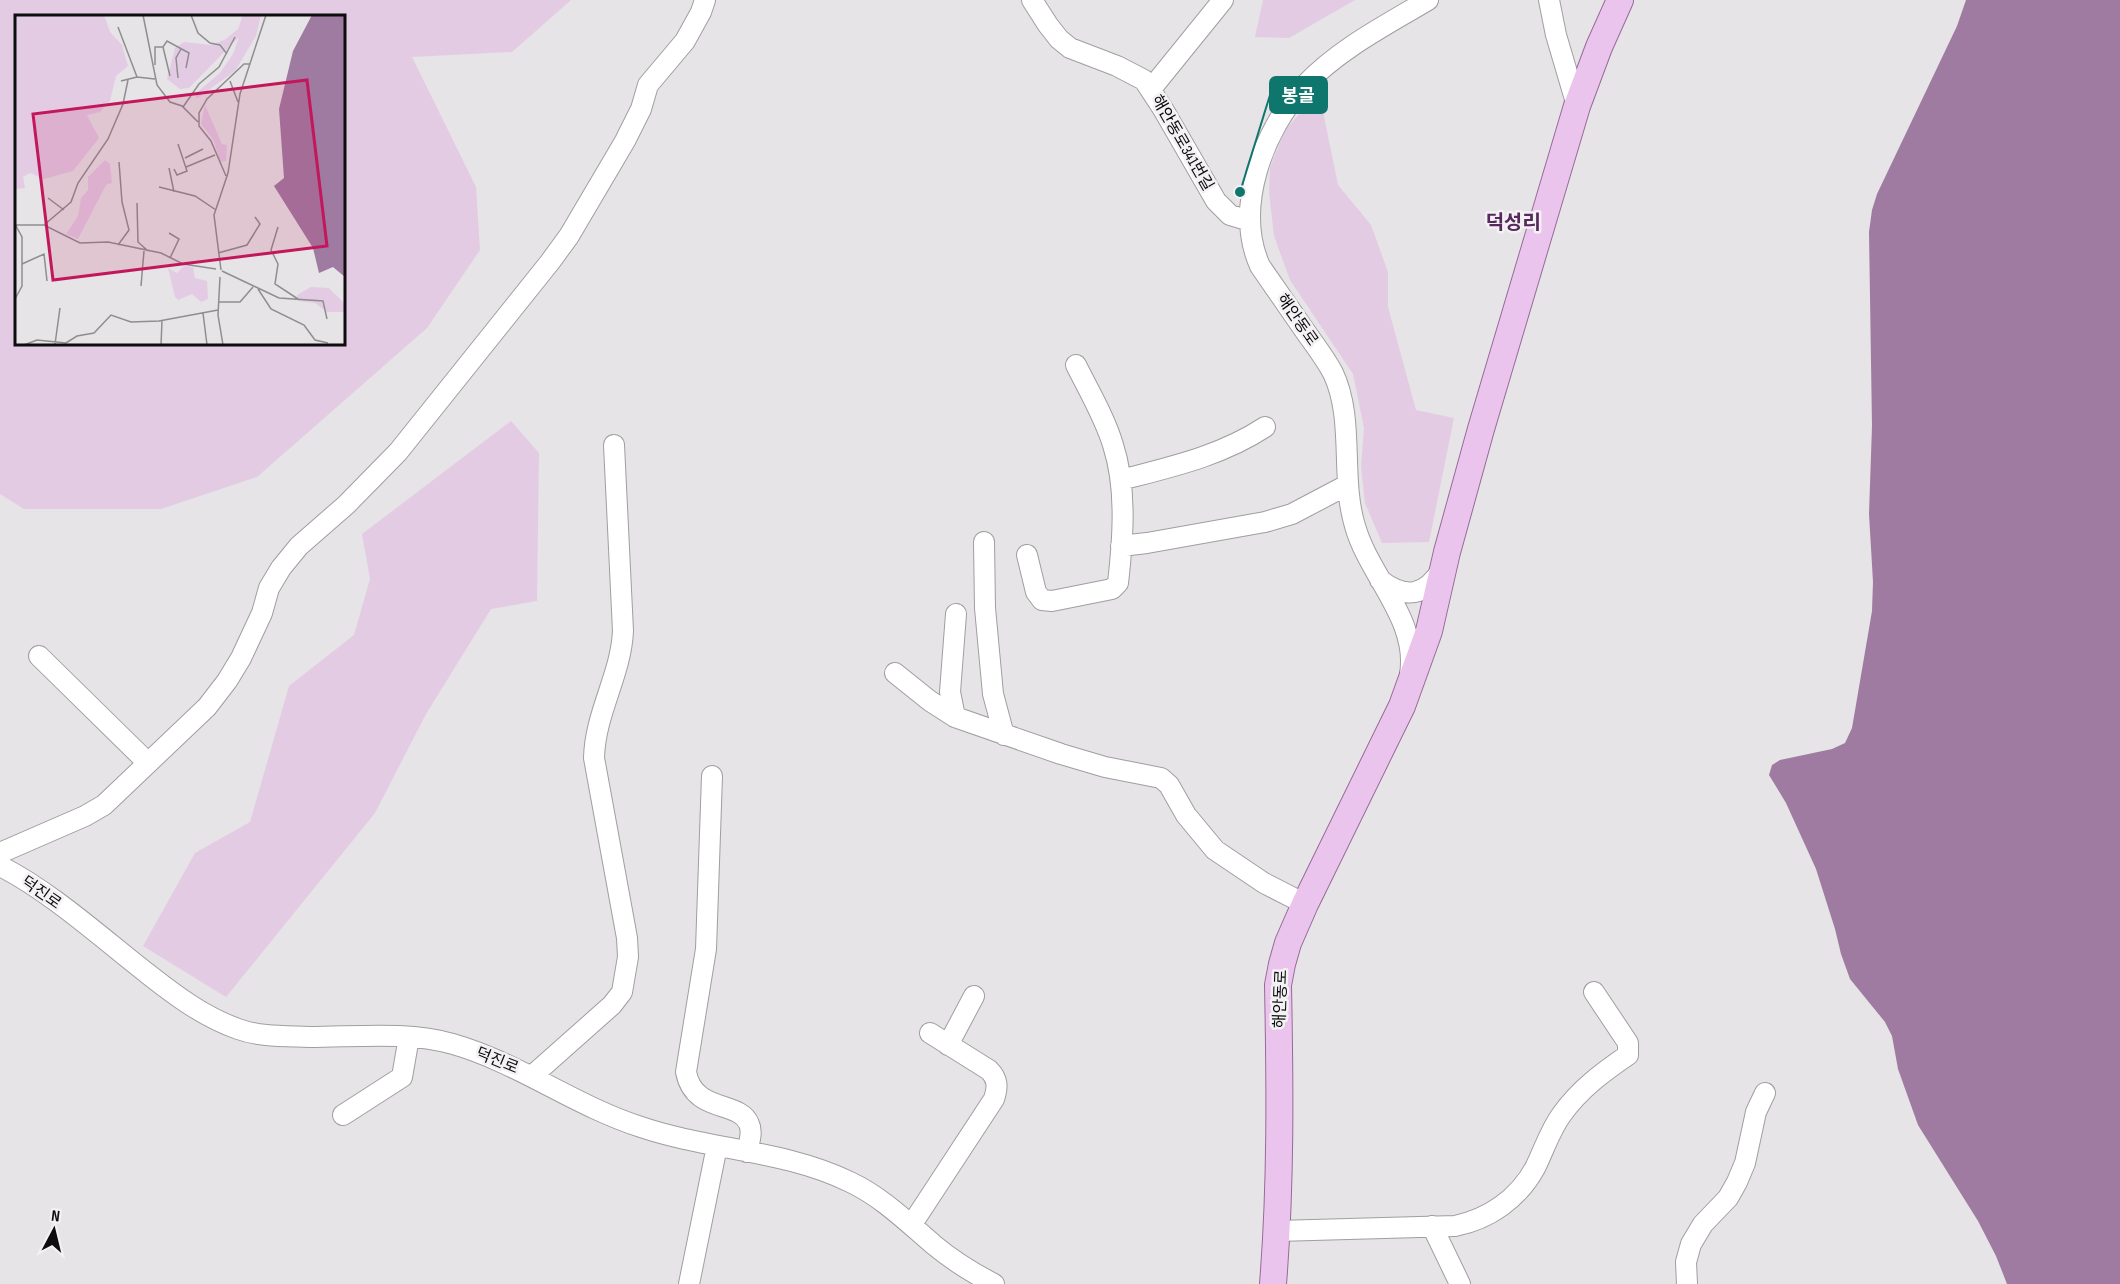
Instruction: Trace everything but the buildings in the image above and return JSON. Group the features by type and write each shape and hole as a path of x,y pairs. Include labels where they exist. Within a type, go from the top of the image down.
{"main road":[{"name":"해안동로","path":"1273,1284 1280,1117 1278,985 1281,964 1305,904 1402,706 1429,631 1444,564 1481,429 1577,106 1620,0"}],"street":[{"path":"0,853 85,816 104,805 207,707 242,658 262,613 269,588 281,568 299,546 346,506 398,452 550,262 625,141 641,109 648,85 685,41 705,0"},
{"name":"해안동로341번길","path":"1032,0 1059,39 1070,48 1134,73 1144,80 1216,201 1230,215 1250,221"},
{"path":"1151,89 1223,0"},
{"name":"해안동로","path":"1402,706 1411,668 1408,637 1402,621 1361,545 1354,526 1347,485 1343,409 1333,374 1260,266 1254,252 1250,221 1254,182 1264,150 1283,116 1305,85 1344,52 1428,0"},
{"path":"1549,0 1556,35 1577,106"},
{"path":"1027,555 1036,592 1042,600 1052,601 1112,589 1118,583 1121,546 1121,480 1113,443 1076,365"},
{"path":"1121,480 1200,459 1242,442 1265,427"},
{"path":"531,1076 612,1005 622,992 627,967 624,916 594,758 594,738 622,652 623,631 614,445"},
{"path":"1121,546 1265,522 1292,514 1347,485"},
{"path":"984,542 986,608 993,694 1004,735"},
{"path":"1379,579 1391,589 1404,593 1416,592 1435,580 1444,564"},
{"path":"954,717 950,692 956,614"},
{"path":"39,656 148,763"},
{"path":"895,673 954,717 1105,767 1161,778 1169,785 1186,815 1215,850 1264,883 1305,904"},
{"path":"712,776 706,949 687,1072 688,1083 695,1093 703,1098 744,1116 751,1134 747,1152"},
{"name":"덕진로","path":"0,866 51,899 174,995 229,1026 260,1034 409,1037 452,1044 531,1076 594,1108 639,1127 795,1162 849,1181 869,1192 958,1262 994,1284"},
{"path":"1277,1231 1455,1226 1470,1223 1508,1202 1520,1191 1535,1168 1562,1114 1594,1078 1628,1055 1628,1043 1594,992"},
{"path":"948,1045 974,996"},
{"path":"912,1224 994,1099 998,1089 996,1077 989,1070 930,1033"},
{"path":"343,1114 402,1077 409,1037"},
{"path":"1687,1284 1686,1262 1691,1244 1703,1224 1728,1198 1737,1182 1745,1163 1756,1112 1765,1093"},
{"path":"689,1284 717,1146"},
{"path":"1432,1226 1460,1284"}],"shaded area":[{"path":"0,0 571,0 512,52 412,57 476,187 480,250 427,328 257,477 161,509 24,509 0,494"},
{"path":"1263,0 1355,0 1289,38 1255,37"},
{"path":"1966,0 2120,0 2120,1284 2007,1284 1978,1221 1918,1125 1898,1069 1892,1036 1885,1022 1850,979 1816,869 1786,803 1769,775 1772,765 1780,760 1832,749 1845,743 1852,728 1872,611 1873,582 1869,514 1872,426 1869,232 1872,210 1877,194 1957,26"},
{"path":"1319,92 1338,185 1371,225 1388,272 1388,307 1416,410 1454,418 1429,542 1382,543 1365,503 1361,467 1364,428 1353,374 1290,280 1274,236 1269,192 1270,167 1285,130"},
{"path":"511,421 539,453 537,601 491,609 426,714 375,813 226,997 143,946 195,853 250,822 289,686 354,635 370,579 362,534"}],"place":[{"name":"봉골","path":"1240,192"}],"district":[{"name":"덕성리","path":"1513,223"}]}
